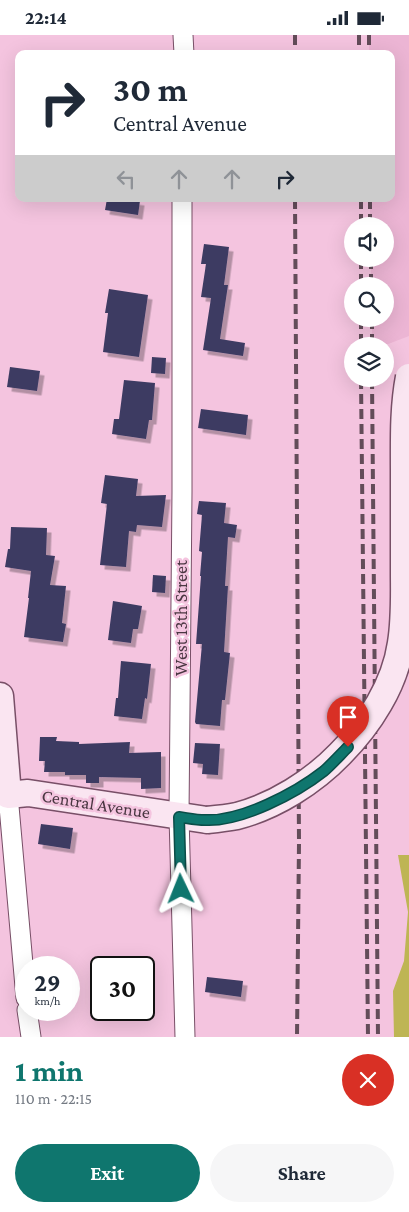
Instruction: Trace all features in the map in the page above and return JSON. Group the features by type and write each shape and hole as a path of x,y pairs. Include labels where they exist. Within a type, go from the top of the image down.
{"street":[{"path":"183,35 184,50"},
{"name":"West 13th Street","path":"182,202 179,817 185,1037"},
{"name":"Central Avenue","path":"8,795 28,793 207,821 236,816 264,806 294,791 324,770 348,747 367,722 382,697 395,668 401,643 404,616 404,423 409,377"},
{"path":"0,696 22,956"},
{"path":"29,1021 31,1037"}],"shaded area":[{"path":"369,35 409,35 409,336 394,342 394,337 372,337 372,327 394,327 394,277 371,277 371,267 394,267 394,217 370,217 370,202 395,202 395,50 369,50"},
{"path":"398,855 409,855 409,1037 394,1037 393,991 404,961 408,912"}],"building":[{"path":"106,202 140,202 138,215 105,210"},
{"path":"204,244 229,247 224,285 228,285 220,339 245,343 243,356 203,350 211,298 201,297 206,264 201,264"},
{"path":"109,289 148,295 139,357 103,352 108,313 105,313"},
{"path":"152,357 166,358 165,374 151,373"},
{"path":"10,367 40,371 37,391 7,387"},
{"path":"124,380 155,383 152,420 149,420 146,439 112,434 114,419 119,419"},
{"path":"201,409 248,415 246,435 198,428"},
{"path":"105,475 138,479 136,496 166,495 162,527 137,525 136,532 129,531 126,567 100,565 107,504 101,503"},
{"path":"199,501 226,503 224,523 237,525 235,538 228,537 225,586 228,586 224,652 230,653 225,700 222,700 220,726 196,724 195,722 202,644 196,644 202,552 199,551 202,515 197,514"},
{"path":"11,527 47,528 46,555 55,556 50,585 66,586 62,623 66,624 63,642 24,637 31,571 5,567 8,549 10,549"},
{"path":"153,575 166,576 165,593 152,592"},
{"path":"113,601 142,606 138,629 133,629 131,643 108,640"},
{"path":"121,661 151,664 147,699 145,698 142,719 114,716 116,698 118,698"},
{"path":"40,737 57,737 56,741 79,742 79,744 130,742 129,753 161,752 161,788 141,789 141,778 99,777 99,783 86,783 86,775 44,772 45,761 39,761"},
{"path":"195,743 220,744 218,775 202,774 203,764 193,763"},
{"path":"41,824 73,828 70,849 38,844"},
{"path":"207,977 243,981 241,997 205,992"}],"railway":[{"path":"295,35 295,50"},
{"path":"359,35 359,50"},
{"path":"369,35 369,50"},
{"path":"295,202 299,843 297,1037"},
{"path":"361,202 361,217"},
{"path":"370,202 370,217"},
{"path":"361,267 361,277"},
{"path":"371,267 371,277"},
{"path":"361,327 361,337"},
{"path":"372,327 372,337"},
{"path":"361,387 368,1037"},
{"path":"372,387 378,1037"}],"route":[{"path":"181,889 179,817 207,821 236,816 264,806 294,791 324,770 348,747"}]}
